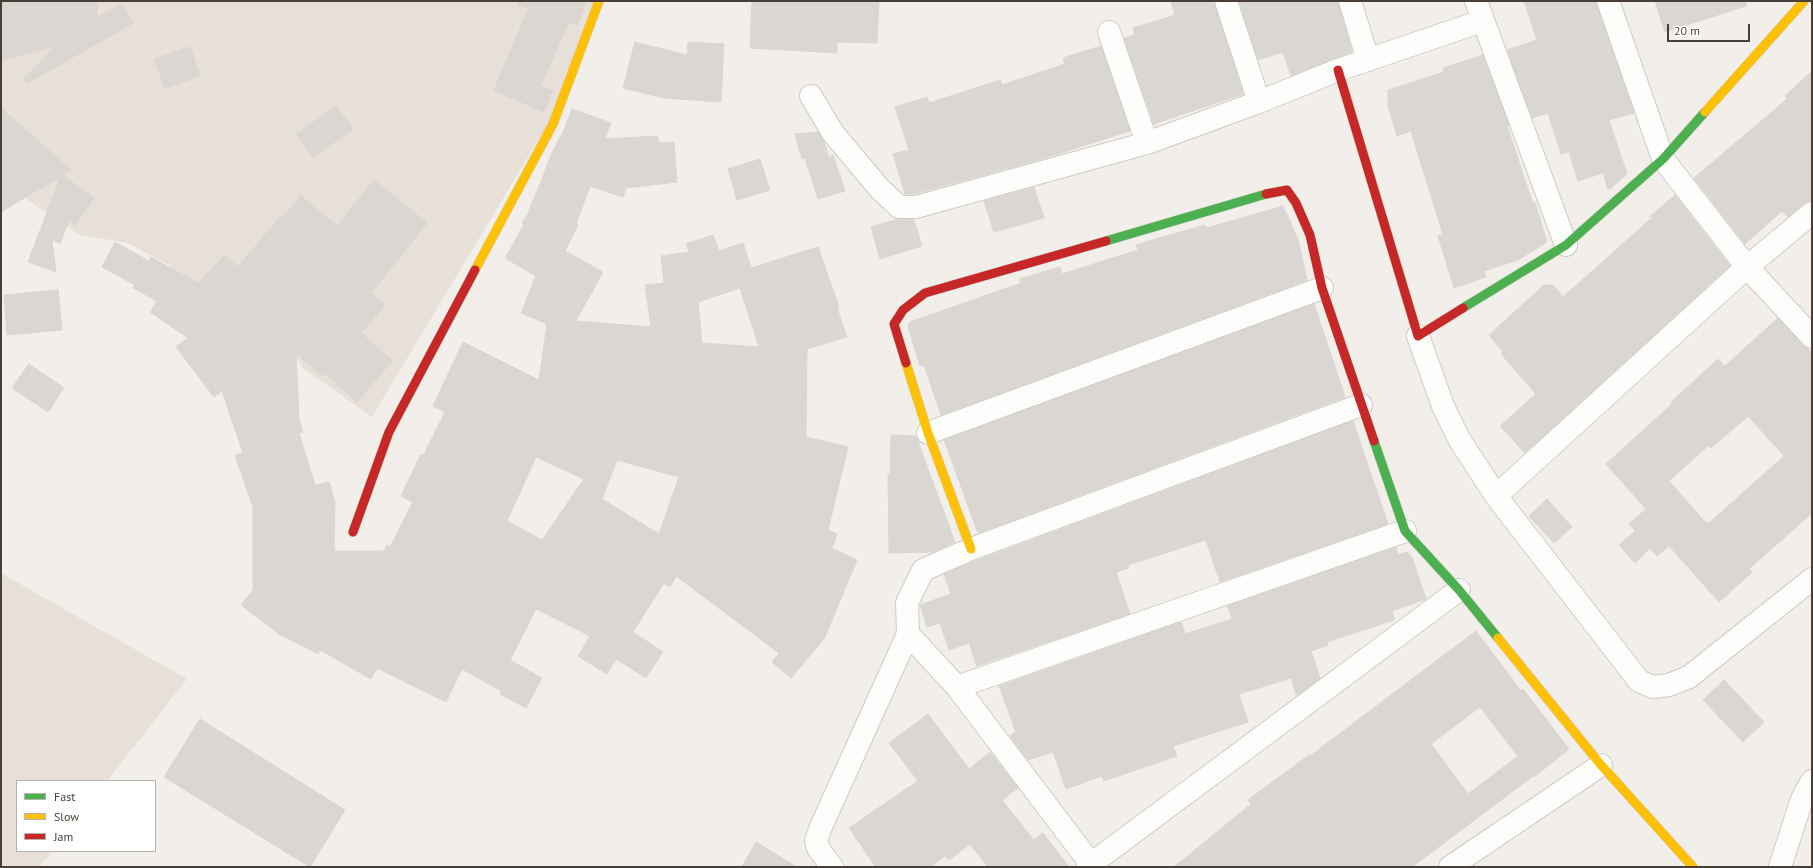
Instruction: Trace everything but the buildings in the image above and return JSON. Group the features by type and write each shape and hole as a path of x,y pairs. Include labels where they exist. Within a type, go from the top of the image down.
{"street":[{"path":"353,532 389,432 553,124 599,1"},
{"path":"1226,1 1259,102"},
{"path":"1350,1 1368,60"},
{"path":"1608,1 1663,159 1747,267 1812,337"},
{"path":"1418,336 1566,245 1663,159 1802,2"},
{"path":"811,96 833,133 879,188 899,207 916,207 1147,143 1368,60 1479,11 1566,245"},
{"path":"1109,32 1147,143"},
{"path":"1338,70 1418,336 1443,406 1459,439 1496,496 1639,681 1653,687 1669,685 1689,677 1812,579"},
{"path":"970,549 928,433 894,324 903,310 924,293 1276,191 1286,190 1296,203 1310,235 1322,288 1405,531 1459,590 1601,765 1693,867"},
{"path":"1496,496 1747,267 1812,213"},
{"path":"928,433 1322,288"},
{"path":"832,867 818,848 816,841 820,829 908,634 907,603 922,570 970,549 1361,405"},
{"path":"957,687 1405,531"},
{"path":"908,634 957,687 1089,865 1459,590"},
{"path":"1450,867 1601,765"},
{"path":"1780,867 1802,798 1812,781"}],"shaded area":[{"path":"1,1 595,1 555,112 372,417 303,368 298,360 293,357 270,351 169,265 128,243 80,235 1,182"},
{"path":"1,573 187,679 108,780 16,780 16,852 51,852 39,867 1,867"}],"traffic: fast":[{"path":"1463,308 1566,245 1663,159 1705,112"},
{"path":"1106,241 1266,194"},
{"path":"1374,441 1405,531 1459,590 1498,638"}],"traffic: slow":[{"path":"475,270 553,124 599,1"},
{"path":"1705,112 1804,1"},
{"path":"906,363 928,433 971,549"},
{"path":"1498,638 1601,765 1693,867"}],"traffic: jam":[{"path":"1338,70 1418,336 1463,308"},
{"path":"1266,194 1287,190 1296,203 1310,235 1322,288 1374,441"},
{"path":"906,363 894,324 903,310 925,293 1106,241"},
{"path":"353,532 389,432 475,270"}]}
